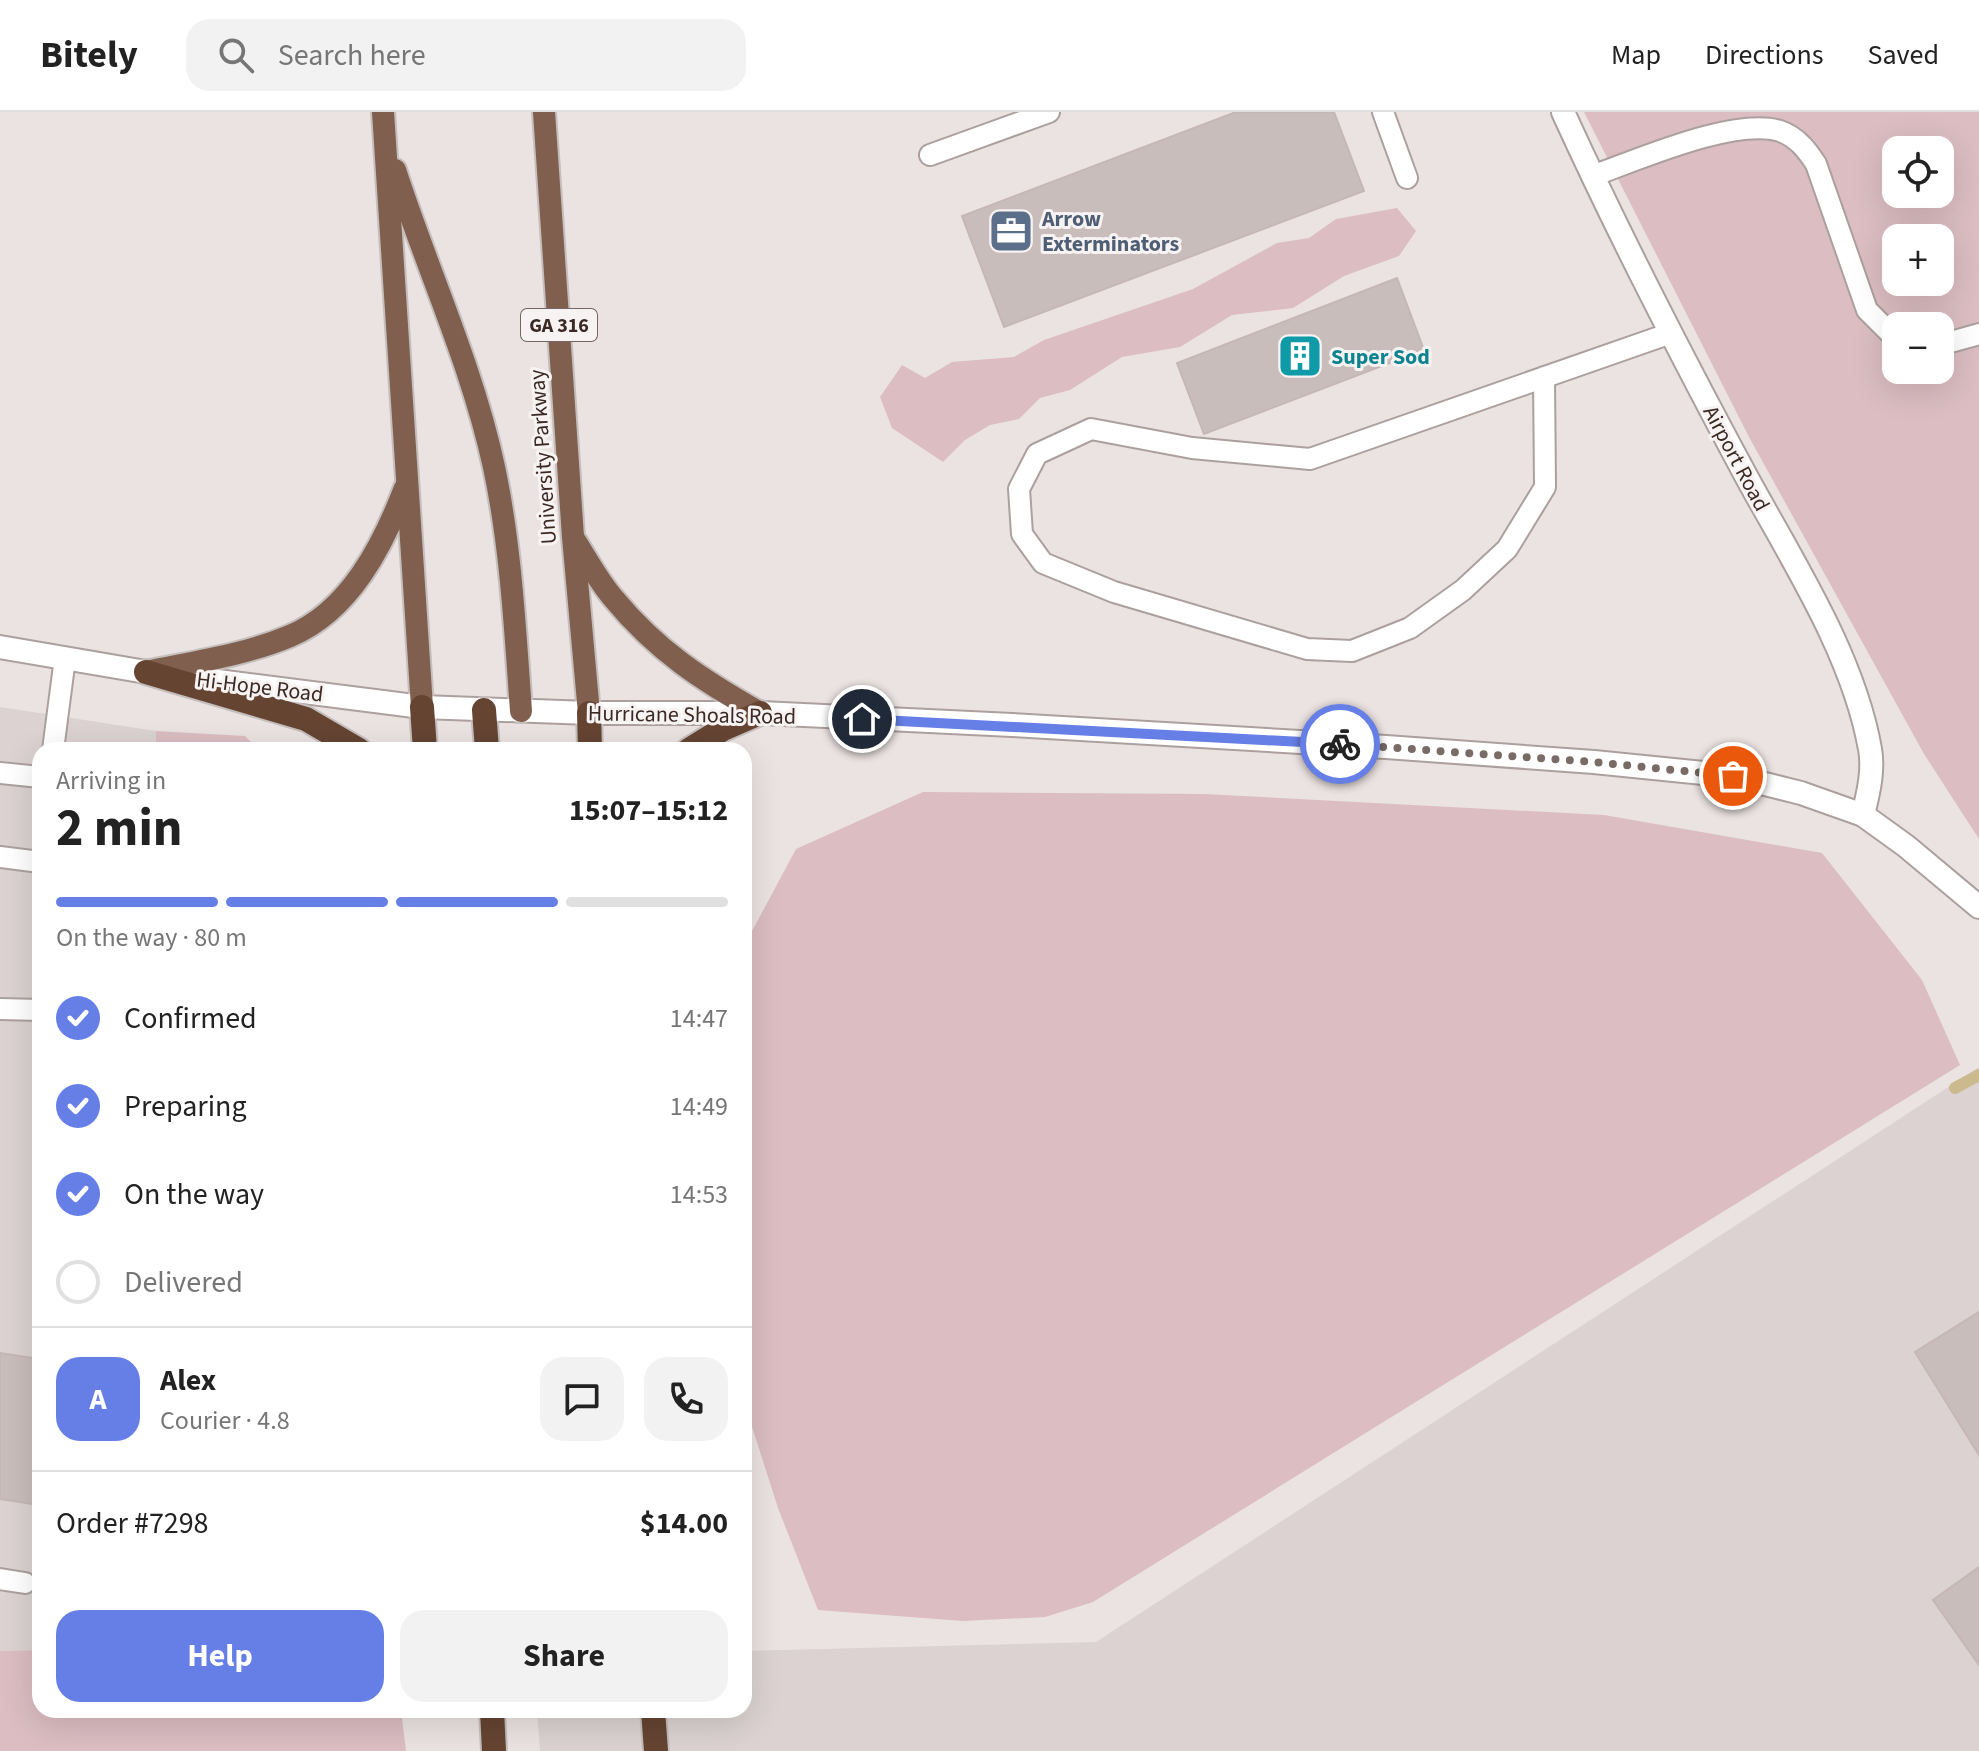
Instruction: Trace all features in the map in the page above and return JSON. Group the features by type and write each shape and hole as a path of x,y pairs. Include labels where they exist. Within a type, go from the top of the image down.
{"highway":[{"path":"383,112 424,742"},
{"name":"University Parkway","path":"544,112 590,742"},
{"path":"384,135 467,376 493,466 504,525 521,711"},
{"path":"146,672 250,650 293,636 317,621 356,582 373,556 391,523 408,479"},
{"path":"573,537 612,597 663,651 696,677 760,713"},
{"path":"146,672 306,719 345,742"},
{"path":"484,710 486,742"},
{"path":"702,742 760,713"},
{"path":"492,1718 494,1751"},
{"path":"654,1718 656,1751"}],"street":[{"name":"Airport Road","path":"1563,112 1671,333 1823,618 1852,686 1871,751 1870,785 1863,815"},
{"name":"Hi-Hope Road","path":"0,647 146,672 422,707 521,711"},
{"name":"Hurricane Shoals Road","path":"521,711 760,713 1307,742 1594,762 1733,776 1801,793 1863,815 1906,846 1979,907"}],"lane":[{"path":"930,155 1049,112"},
{"path":"1383,112 1407,178"},
{"path":"1592,176 1705,136 1760,129 1793,137 1816,164 1867,310 1882,325"},
{"path":"1544,377 1545,487 1507,549 1463,590 1410,628 1352,651 1307,649 1114,592 1043,563 1022,534 1019,489 1037,454 1091,429 1192,448 1310,459 1544,377 1671,333"},
{"path":"1954,341 1979,334"},
{"path":"54,742 65,658"},
{"path":"0,773 32,776"},
{"path":"0,857 32,861"},
{"path":"0,1009 32,1010"},
{"path":"0,1579 25,1583"}],"shaded area":[{"path":"1584,112 1979,112 1979,839 1924,754 1749,437"},
{"path":"1397,208 1416,231 1399,256 1344,276 1293,308 1232,315 1180,347 1122,357 1070,390 1040,398 1019,419 990,425 965,440 943,462 892,428 880,397 902,365 925,378 952,362 1014,357 1044,340 1193,289 1277,243 1309,238 1336,219"},
{"path":"0,707 156,731 156,742 32,742 32,1650 0,1651"},
{"path":"156,731 245,736 251,742 156,742"},
{"path":"923,792 1204,794 1604,815 1822,853 1922,980 1960,1065 1093,1602 1045,1617 963,1621 818,1610 778,1508 752,1427 752,931 796,849"},
{"path":"1979,1067 1979,1751 540,1751 538,1718 752,1718 752,1651 1096,1642"},
{"path":"32,1650 32,1718 402,1718 406,1751 0,1751 0,1651"}],"building":[{"path":"1236,112 1334,112 1364,191 1004,327 962,216"},
{"name":"Super Sod","path":"1397,278 1424,350 1204,434 1177,363"},
{"path":"1979,1312 1979,1455 1915,1352"},
{"path":"0,1353 32,1358 32,1504 0,1499"},
{"path":"1979,1567 1979,1665 1933,1600"}],"waterway":[{"path":"1955,1088 1979,1075"}],"way so far":[{"path":"1340,744 1594,762 1733,776"}],"place":[{"name":"Arrow Exterminators","path":"1011,231"},
{"name":"Super Sod","path":"1300,356"}],"route":[{"path":"862,719 1340,744"}]}
